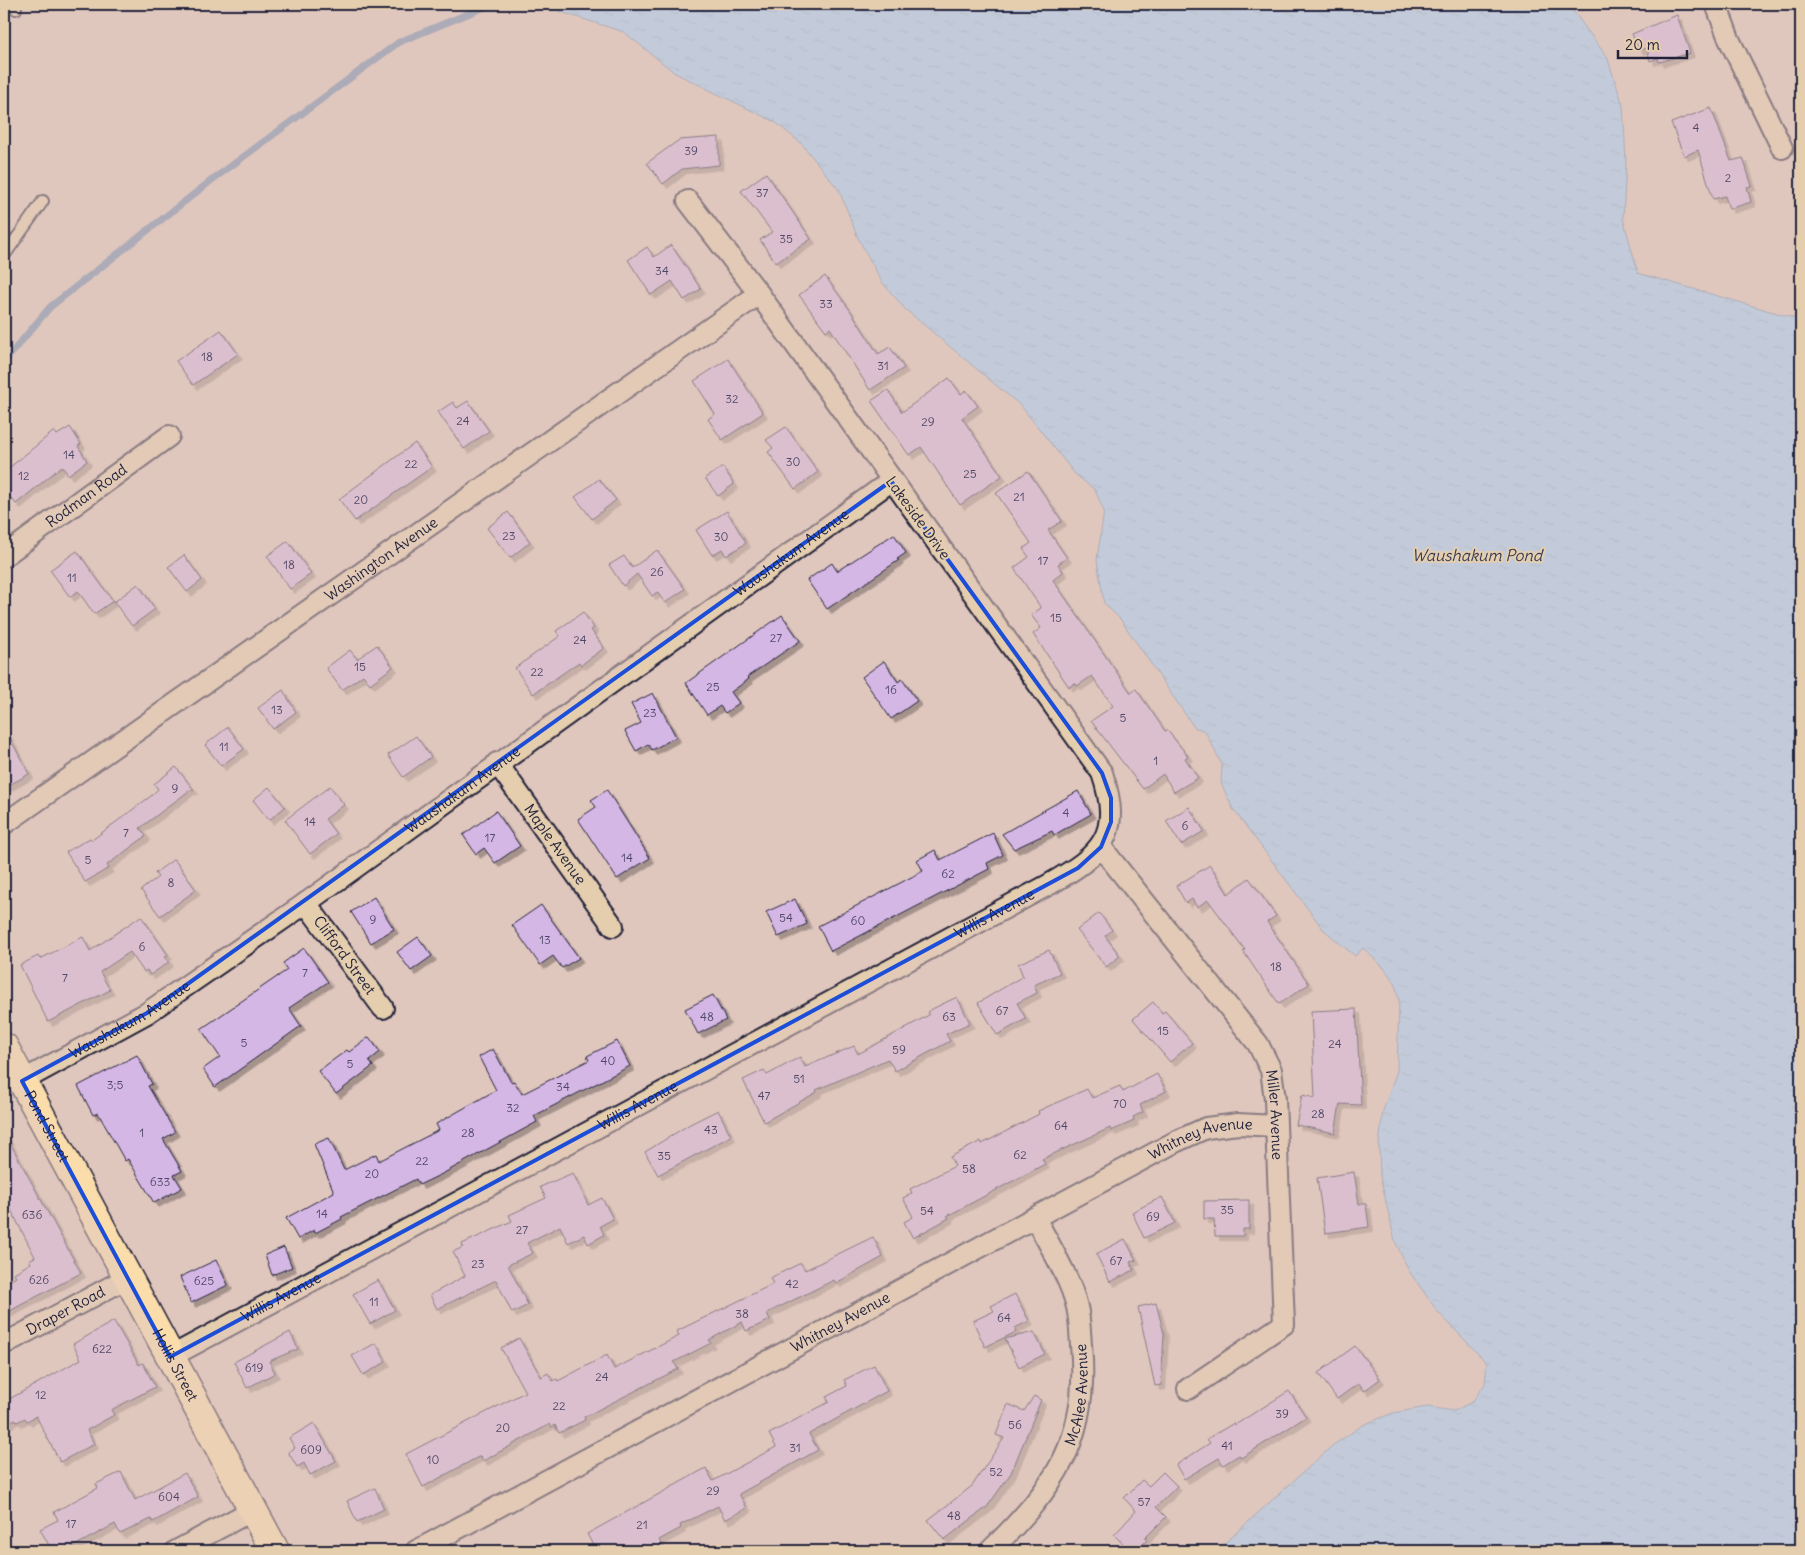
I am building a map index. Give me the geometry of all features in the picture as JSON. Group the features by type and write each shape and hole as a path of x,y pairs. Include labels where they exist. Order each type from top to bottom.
{"main road":[{"name":"Pond Street","path":"10,1062 75,1180"},
{"name":"Hollis Street","path":"75,1180 275,1551"}],"street":[{"path":"1716,4 1729,39 1782,148"},
{"name":"Lakeside Drive","path":"688,201 759,294 891,481 1102,773 1111,798 1111,822 1102,847"},
{"name":"Washington Avenue","path":"4,824 759,294"},
{"name":"Rodman Road","path":"4,556 169,436"},
{"name":"Waushakum Avenue","path":"10,1062 147,1013 306,903 497,763 891,481"},
{"name":"Maple Avenue","path":"497,763 613,926"},
{"name":"Miller Avenue","path":"1102,847 1258,1044 1271,1070 1275,1099 1274,1126 1284,1324 1188,1389"},
{"name":"Willis Avenue","path":"170,1357 1050,884 1078,868 1102,847"},
{"name":"Clifford Street","path":"306,903 383,1008"},
{"name":"Whitney Avenue","path":"416,1551 1175,1142 1206,1128 1238,1124 1274,1126"},
{"name":"McAlee Avenue","path":"990,1551 1023,1517 1064,1461 1077,1427 1080,1410 1084,1377 1077,1307 1058,1262 1035,1218"},
{"name":"Draper Road","path":"4,1344 127,1278"},
{"path":"176,1551 253,1510"}],"lane":[{"path":"4,256 43,201"}],"highlighted area":[{"path":"891,481 1102,773 1111,798 1111,822 1101,847 1078,868 170,1357 22,1081 147,1013"}],"water":[{"name":"Waushakum Pond","path":"560,4 1568,4 1607,57 1623,105 1626,162 1623,218 1638,273 1801,320 1801,1551 1216,1551 1332,1446 1363,1425 1393,1413 1427,1407 1454,1411 1472,1402 1485,1384 1487,1363 1438,1312 1409,1271 1395,1241 1380,1176 1379,1146 1383,1111 1397,1071 1399,1001 1395,983 1384,968 1363,948 1355,956 1323,929 1233,809 1221,783 1222,765 1205,731 1194,727 1121,620 1104,603 1097,560 1104,511 1095,490 1075,474 1021,406 905,309 882,282 858,238 839,190 801,143 775,122 675,73 624,32 558,11"}],"building":[{"path":"1677,15 1690,53 1659,62 1658,58 1650,61 1647,48 1639,50 1632,34"},
{"path":"1711,108 1731,161 1743,158 1752,186 1747,187 1751,202 1729,209 1725,196 1713,199 1698,150 1684,156 1671,123"},
{"path":"719,137 719,165 682,169 663,184 647,163 679,140"},
{"path":"766,173 811,239 776,263 760,240 772,232 741,191"},
{"path":"671,245 701,289 684,300 672,281 651,295 628,260 647,247 654,257"},
{"path":"825,276 850,310 878,354 890,347 904,368 870,390 830,328 826,331 799,295"},
{"path":"221,330 238,354 193,385 176,361"},
{"path":"728,359 763,413 722,440 708,419 715,414 694,381"},
{"path":"949,378 961,394 966,390 978,406 962,418 1002,476 960,505 921,447 909,455 871,401 888,390 902,412"},
{"path":"468,401 489,431 464,449 438,412 453,402 457,408"},
{"path":"70,427 81,444 78,446 87,461 68,475 62,466 16,504 4,489 4,472 54,431 57,435"},
{"path":"786,427 818,472 795,489 768,452 773,448 766,440"},
{"path":"415,443 432,467 355,521 339,499"},
{"path":"723,467 734,484 718,496 705,478"},
{"path":"1028,471 1062,521 1048,530 1067,558 1058,564 1063,572 1053,580 1131,693 1136,689 1165,731 1167,730 1188,756 1185,758 1198,778 1174,792 1163,774 1143,789 1091,721 1113,706 1092,676 1077,686 1075,683 1069,687 1033,634 1041,628 1031,615 1041,608 1014,568 1029,557 1023,549 1031,543 996,493"},
{"path":"599,479 616,500 592,519 575,497"},
{"path":"727,511 746,543 726,556 722,549 712,555 696,530"},
{"path":"508,512 530,542 510,558 487,528"},
{"path":"894,534 906,553 897,559 899,560 827,609 807,580 832,563 837,571"},
{"path":"288,541 311,574 290,589 267,556"},
{"path":"657,550 685,589 665,603 657,592 652,596 637,574 623,586 609,565 624,556 632,568"},
{"path":"77,551 113,601 94,614 78,591 70,597 50,570"},
{"path":"184,555 202,580 187,592 168,567"},
{"path":"138,584 155,609 132,626 114,602"},
{"path":"583,612 594,628 591,630 604,648 581,665 579,662 533,694 515,668 560,636 556,631"},
{"path":"782,615 800,641 747,677 749,679 731,692 739,703 725,713 720,706 707,715 686,683"},
{"path":"377,645 393,667 370,684 363,675 342,690 326,668 350,650 357,659"},
{"path":"884,661 898,682 902,679 917,701 891,719 862,677"},
{"path":"283,690 296,712 273,729 258,708"},
{"path":"653,693 676,737 652,750 648,744 636,751 625,731 641,723 631,704"},
{"path":"4,727 29,774 4,788"},
{"path":"228,727 244,749 221,766 205,745"},
{"path":"416,736 431,757 403,777 388,755"},
{"path":"176,767 194,790 190,790 140,828 146,836 107,865 109,868 85,882 66,852 90,838 92,840 151,796 158,789 154,784"},
{"path":"330,786 344,805 325,819 336,834 310,854 285,820"},
{"path":"269,787 285,807 269,820 253,800"},
{"path":"607,790 650,858 617,879 578,819 596,807 591,800"},
{"path":"1078,791 1091,814 1054,835 1052,831 1014,849 1002,834"},
{"path":"1189,807 1204,831 1181,845 1166,821"},
{"path":"496,811 520,846 495,863 484,848 476,854 463,835"},
{"path":"993,833 1003,855 987,863 989,869 831,951 818,926 923,871 917,860 935,850 940,860"},
{"path":"174,859 196,890 160,916 141,890 158,877 155,873"},
{"path":"1210,865 1228,894 1249,878 1276,916 1267,922 1309,984 1279,1004 1243,951 1245,950 1208,900 1197,907 1192,899 1186,903 1176,886"},
{"path":"374,897 394,929 371,943 351,912"},
{"path":"795,899 807,924 778,937 766,912"},
{"path":"541,905 579,958 562,968 553,956 540,965 512,925"},
{"path":"1099,913 1112,930 1105,936 1120,956 1106,967 1077,930"},
{"path":"141,916 168,955 165,957 169,962 150,975 147,970 144,972 130,952 100,972 110,990 48,1022 20,965 38,956 40,959 83,937 90,951"},
{"path":"418,937 432,956 411,971 397,952"},
{"path":"304,948 328,982 289,1008 301,1026 215,1087 203,1069 220,1057 201,1029 287,970 283,963"},
{"path":"1049,950 1060,973 1034,985 1037,993 1017,1003 1026,1019 997,1035 978,1003 1023,976 1018,964"},
{"path":"713,995 726,1020 698,1034 685,1009"},
{"path":"957,997 970,1023 946,1034 950,1041 895,1071 888,1059 816,1090 817,1092 764,1122 743,1080 764,1070 767,1075 800,1057 805,1067 854,1046 858,1054 929,1015 928,1011"},
{"path":"1153,1002 1162,1013 1165,1011 1192,1043 1170,1062 1133,1019"},
{"path":"1356,1009 1361,1105 1340,1104 1335,1133 1296,1125 1302,1095 1315,1098 1311,1011"},
{"path":"369,1037 380,1052 369,1061 373,1066 336,1094 318,1071"},
{"path":"617,1041 630,1066 534,1116 537,1122 444,1173 419,1185 416,1179 341,1217 342,1219 315,1233 314,1230 298,1239 286,1218 334,1192 314,1144 329,1138 344,1170 376,1154 379,1161 439,1130 436,1124 496,1090 479,1057 493,1049 511,1082 514,1081 522,1094 589,1060 587,1056"},
{"path":"137,1055 152,1084 148,1086 175,1132 163,1139 182,1171 174,1175 182,1188 154,1203 128,1159 125,1161 98,1113 93,1115 78,1086"},
{"path":"1157,1074 1166,1091 1140,1105 1143,1112 1133,1117 1134,1121 1111,1131 1110,1128 1042,1159 1045,1164 947,1216 949,1218 913,1238 904,1222 913,1217 903,1198 912,1193 910,1189 955,1166 950,1157 981,1141 982,1144 1039,1114 1038,1111 1087,1089 1092,1098 1120,1086 1123,1092"},
{"path":"718,1110 731,1136 658,1175 645,1152 690,1124"},
{"path":"4,1132 81,1273 4,1314 4,1284 16,1277 14,1273 31,1263 29,1260 35,1257 4,1196"},
{"path":"1354,1172 1359,1204 1366,1204 1369,1227 1325,1233 1317,1178"},
{"path":"573,1173 588,1205 602,1198 613,1219 600,1226 604,1235 588,1244 584,1235 568,1243 560,1226 527,1243 533,1253 508,1265 528,1305 512,1313 496,1280 437,1309 430,1295 465,1276 453,1252 463,1247 462,1244 512,1221 509,1215 546,1198 540,1187"},
{"path":"1162,1197 1175,1223 1144,1238 1132,1212"},
{"path":"1249,1200 1249,1229 1243,1229 1243,1236 1215,1236 1214,1219 1204,1219 1204,1201"},
{"path":"873,1237 883,1257 836,1283 834,1280 767,1313 770,1320 746,1331 742,1322 709,1340 711,1343 674,1362 678,1369 584,1417 585,1420 559,1433 555,1425 552,1427 550,1424 483,1461 480,1456 423,1487 406,1454 525,1392 501,1348 519,1338 541,1377 548,1373 553,1381 557,1379 558,1381 607,1355 614,1369 679,1336 677,1331 773,1284 770,1278 801,1263 805,1270"},
{"path":"1125,1239 1136,1260 1130,1262 1134,1270 1110,1282 1096,1254"},
{"path":"284,1247 292,1267 272,1275 265,1255"},
{"path":"216,1260 228,1285 191,1303 180,1277"},
{"path":"378,1280 395,1310 370,1324 353,1294"},
{"path":"1015,1294 1029,1321 1015,1328 1016,1332 985,1347 973,1321 994,1311 991,1306"},
{"path":"1156,1303 1164,1334 1161,1385 1155,1386 1138,1307"},
{"path":"114,1321 139,1365 143,1363 155,1387 111,1410 114,1415 87,1430 94,1444 60,1462 36,1416 27,1421 25,1418 17,1422 15,1419 4,1425 4,1402 81,1359 73,1344"},
{"path":"290,1332 298,1349 269,1361 275,1373 247,1388 234,1362"},
{"path":"1034,1332 1045,1354 1019,1367 1005,1339"},
{"path":"376,1343 386,1362 363,1375 352,1356"},
{"path":"1355,1346 1380,1379 1364,1391 1359,1383 1337,1399 1318,1373"},
{"path":"874,1365 887,1391 809,1434 818,1450 739,1494 747,1508 725,1520 718,1506 680,1525 681,1528 659,1540 665,1551 596,1551 587,1534 706,1468 713,1481 776,1447 769,1434 829,1402 826,1397 847,1386 844,1380"},
{"path":"1289,1391 1306,1417 1241,1458 1239,1455 1223,1465 1219,1458 1184,1479 1176,1465 1210,1443 1207,1439 1234,1423 1235,1425"},
{"path":"1034,1396 1041,1400 1011,1473 987,1507 944,1540 928,1520 972,1486 1004,1438 996,1435 1008,1404 1024,1411"},
{"path":"314,1423 336,1461 310,1475 304,1463 297,1467 288,1452 295,1448 289,1438"},
{"path":"121,1472 135,1500 185,1473 198,1497 153,1522 151,1519 120,1534 115,1524 65,1551 52,1551 40,1529 58,1520 54,1512 98,1488 96,1484"},
{"path":"1163,1472 1177,1486 1156,1507 1166,1517 1145,1538 1147,1540 1136,1551 1131,1551 1114,1535 1136,1511 1124,1498 1142,1480 1149,1486"},
{"path":"375,1488 384,1509 357,1522 347,1501"}],"waterway":[{"path":"4,362 50,307 212,180 399,42 492,4"}]}
